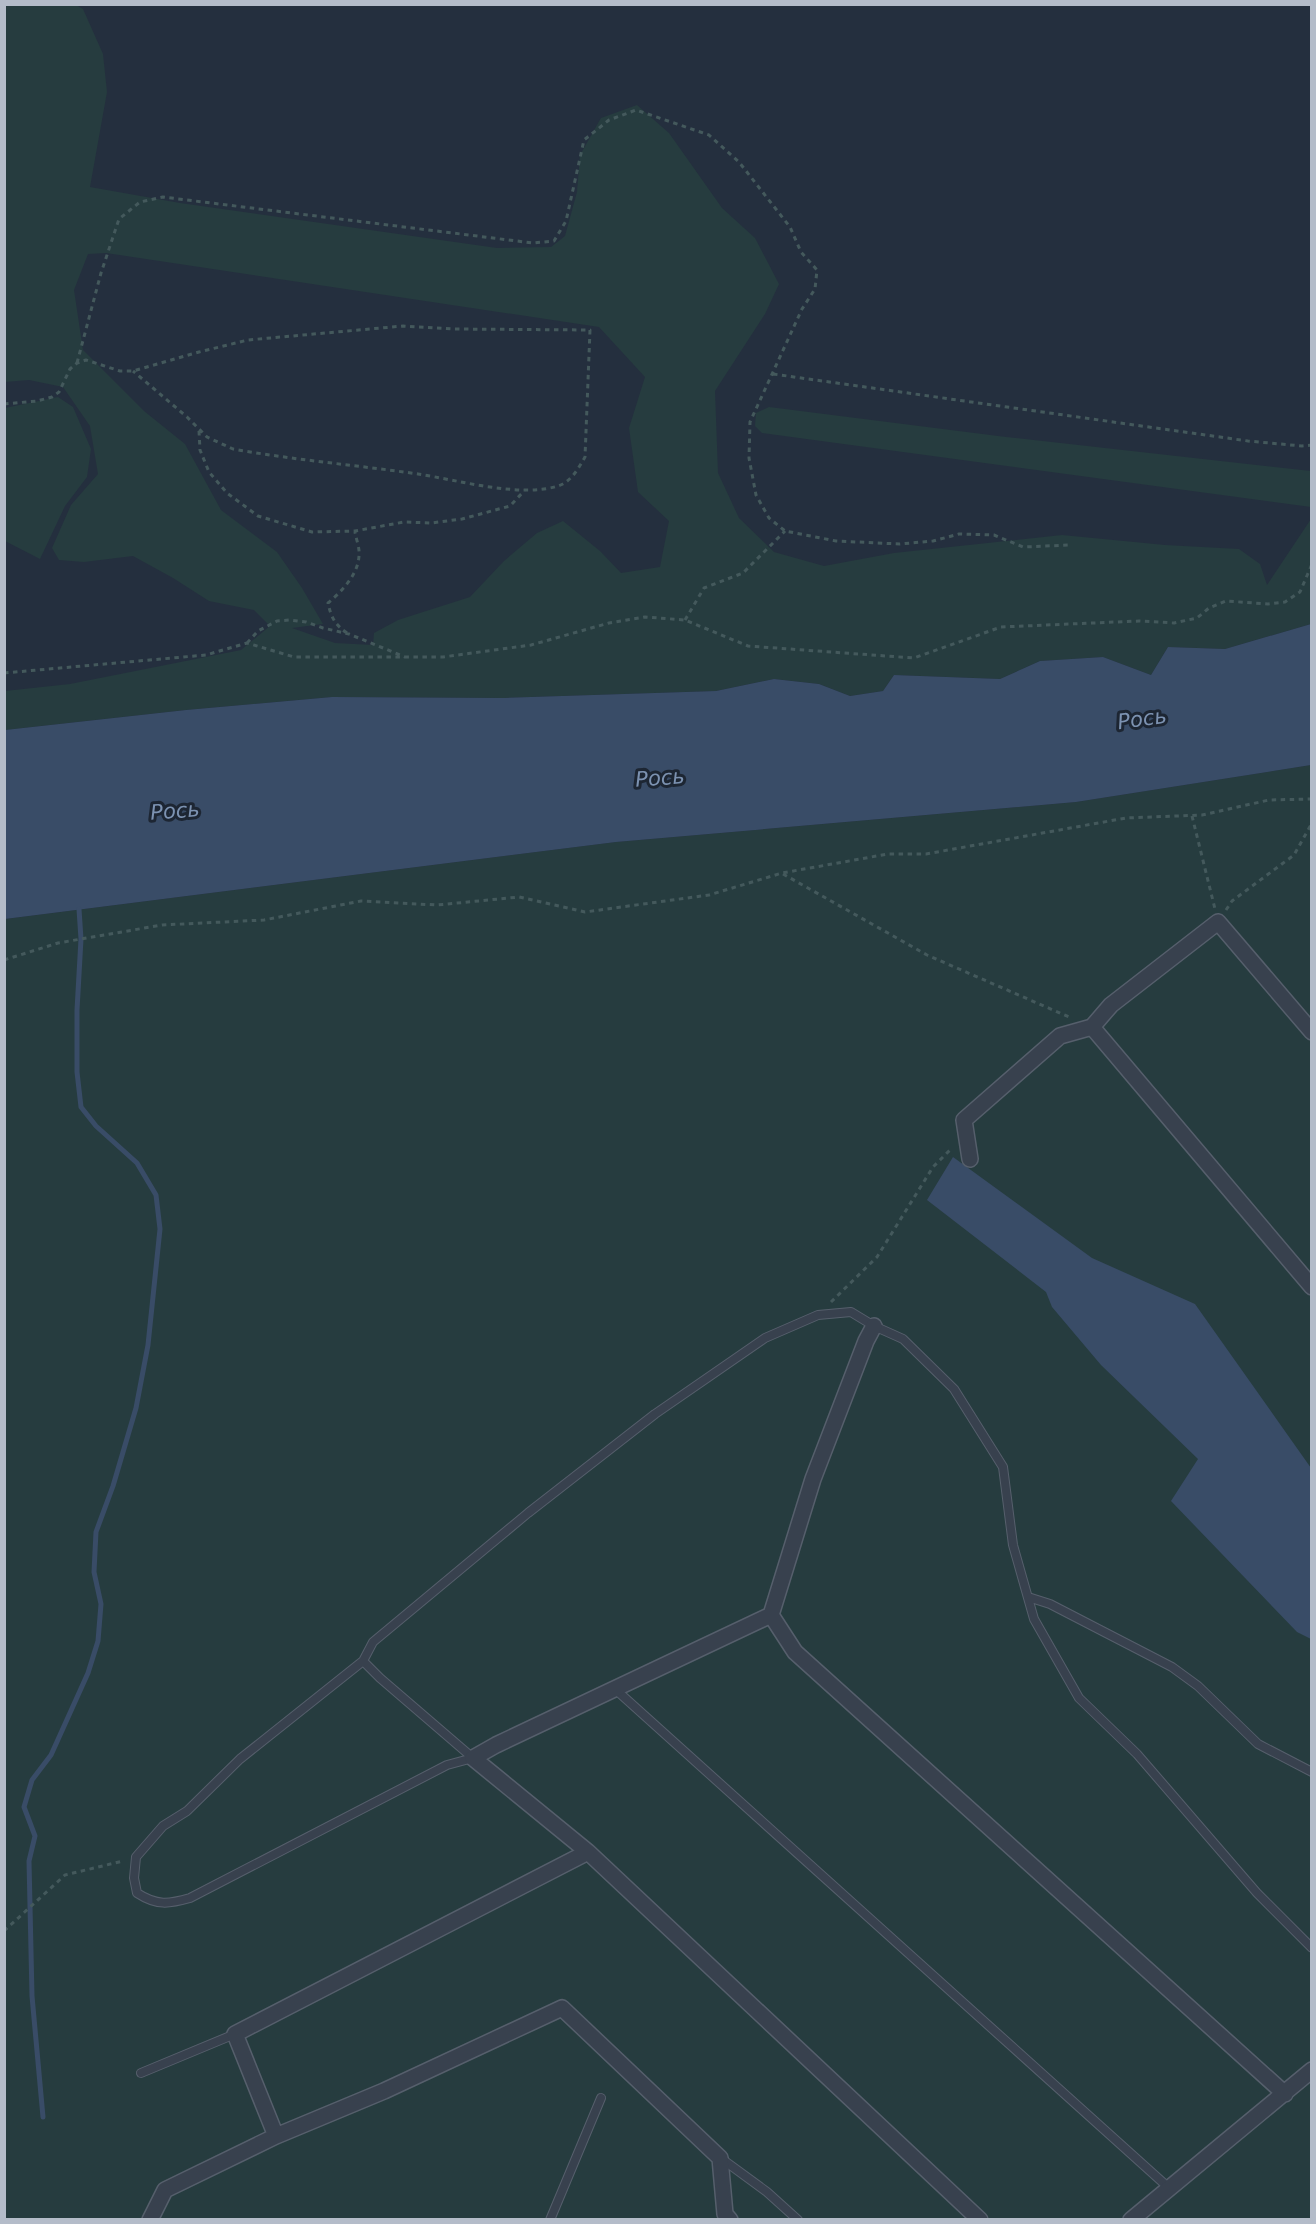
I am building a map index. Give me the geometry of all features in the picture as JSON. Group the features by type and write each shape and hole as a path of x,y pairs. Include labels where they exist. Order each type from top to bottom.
{"street":[{"path":"970,1159 964,1120 1060,1036 1092,1027 1111,1005 1218,922 1311,1032"},
{"path":"1092,1027 1311,1287"},
{"path":"874,1326 866,1341 813,1479 771,1616 473,1758 588,1852 980,2220"},
{"path":"771,1616 795,1652 1285,2094"},
{"path":"276,2136 235,2034 588,1852"},
{"path":"150,2220 165,2190 276,2136 384,2091 562,2008 720,2158 725,2214 730,2220"},
{"path":"1131,2220 1311,2070"}],"lane":[{"path":"473,1758 447,1765 200,1893 170,1903 149,1901 137,1893 134,1878 136,1857 163,1826 187,1811 240,1759 363,1661 373,1642 528,1513 655,1414 765,1338 818,1315 851,1312 874,1326 903,1339 954,1389 1003,1467 1013,1545 1034,1619 1079,1698 1137,1754 1257,1893 1311,1948"},
{"path":"1028,1597 1050,1604 1172,1667 1198,1686 1258,1744 1311,1772"},
{"path":"363,1661 473,1758"},
{"path":"615,1689 1169,2188"},
{"path":"141,2073 235,2034"},
{"path":"550,2220 601,2098"},
{"path":"720,2158 767,2192 798,2220"}],"path":[{"path":"78,363 101,273 119,219 140,202 163,196 533,243 554,241 566,221 584,140 609,120 636,110 709,135 739,162 790,227 801,252 816,270 815,289 802,309 750,422 749,458 756,495 769,518 785,531 836,541 900,544 933,541 959,534 994,535 1023,547 1070,545"},
{"path":"4,404 38,401 52,397 59,392 70,369 86,360 120,371 133,371 248,340 403,326 454,329 590,330 585,458 575,474 561,486 525,490 233,449 207,437 133,371"},
{"path":"773,374 1248,441 1311,445"},
{"path":"199,429 200,450 209,472 227,493 258,516 312,532 355,531 404,522 431,524 462,519 510,506 525,490"},
{"path":"349,634 337,626 331,616 328,603 339,594 354,574 359,556 355,531"},
{"path":"685,620 704,588 743,573 785,531"},
{"path":"247,643 294,657 443,657 531,645 609,623 645,617 685,620 748,646 914,658 1001,627 1139,621 1174,623 1197,618 1209,608 1226,601 1268,604 1285,602 1300,592 1311,564"},
{"path":"4,674 206,655 247,643 258,631 277,621 306,622 349,634 408,658"},
{"path":"4,960 58,943 162,925 264,920 362,901 437,905 519,897 585,912 709,895 782,873 888,854 926,854 1126,818 1202,815 1269,800 1311,799"},
{"path":"1192,816 1218,922"},
{"path":"1218,922 1232,901 1294,855 1311,822"},
{"path":"782,873 927,955 1092,1027"},
{"path":"818,1315 877,1257 933,1167 966,1134"},
{"path":"4,1931 65,1875 136,1857"}],"green space":[{"path":"5,5 76,5 83,9 103,54 107,92 90,187 180,203 497,248 551,247 565,236 577,192 580,155 601,118 637,105 669,133 722,208 755,238 779,284 765,314 715,391 718,473 739,518 774,552 824,566 894,553 1062,535 1165,545 1239,549 1260,564 1267,585 1311,519 1311,624 1225,649 1168,647 1151,675 1103,657 1040,661 1000,679 894,675 883,691 850,696 819,684 774,679 716,691 504,698 332,697 5,730 5,691 70,684 241,650 270,626 254,610 209,601 133,556 84,562 59,560 52,548 71,505 98,474 90,426 63,387 29,380 5,382","holes":["106,253 599,327 645,377 629,428 638,492 669,521 660,567 621,573 600,551 563,521 537,533 504,561 470,597 398,620 374,633 373,645 335,643 292,628 323,624 277,552 221,510 185,444 144,411 83,350 74,290 88,254"]},
{"path":"58,397 73,407 91,449 87,477 65,506 40,559 5,541 5,408"},
{"path":"769,407 1006,437 1311,471 1311,507 762,433 755,426 756,413"},
{"path":"1311,765 1311,2219 5,2219 5,919 616,842 1076,802"}],"water":[{"name":"Рось","path":"1311,624 1311,765 1076,802 616,842 5,919 5,730 332,697 504,698 716,691 774,679 819,684 850,696 883,691 894,675 1000,679 1040,661 1103,657 1151,675 1168,647 1225,649"},
{"path":"953,1157 1092,1258 1195,1304 1311,1468 1311,1639 1297,1632 1171,1501 1198,1459 1101,1365 1052,1307 1046,1292 927,1200"}],"waterway":[{"path":"43,2117 32,1996 29,1861 35,1836 24,1807 32,1780 51,1755 88,1673 98,1641 101,1604 94,1572 96,1532 113,1486 136,1408 148,1345 160,1229 156,1195 137,1163 96,1126 81,1107 77,1072 77,1010 81,939 79,909"}]}
